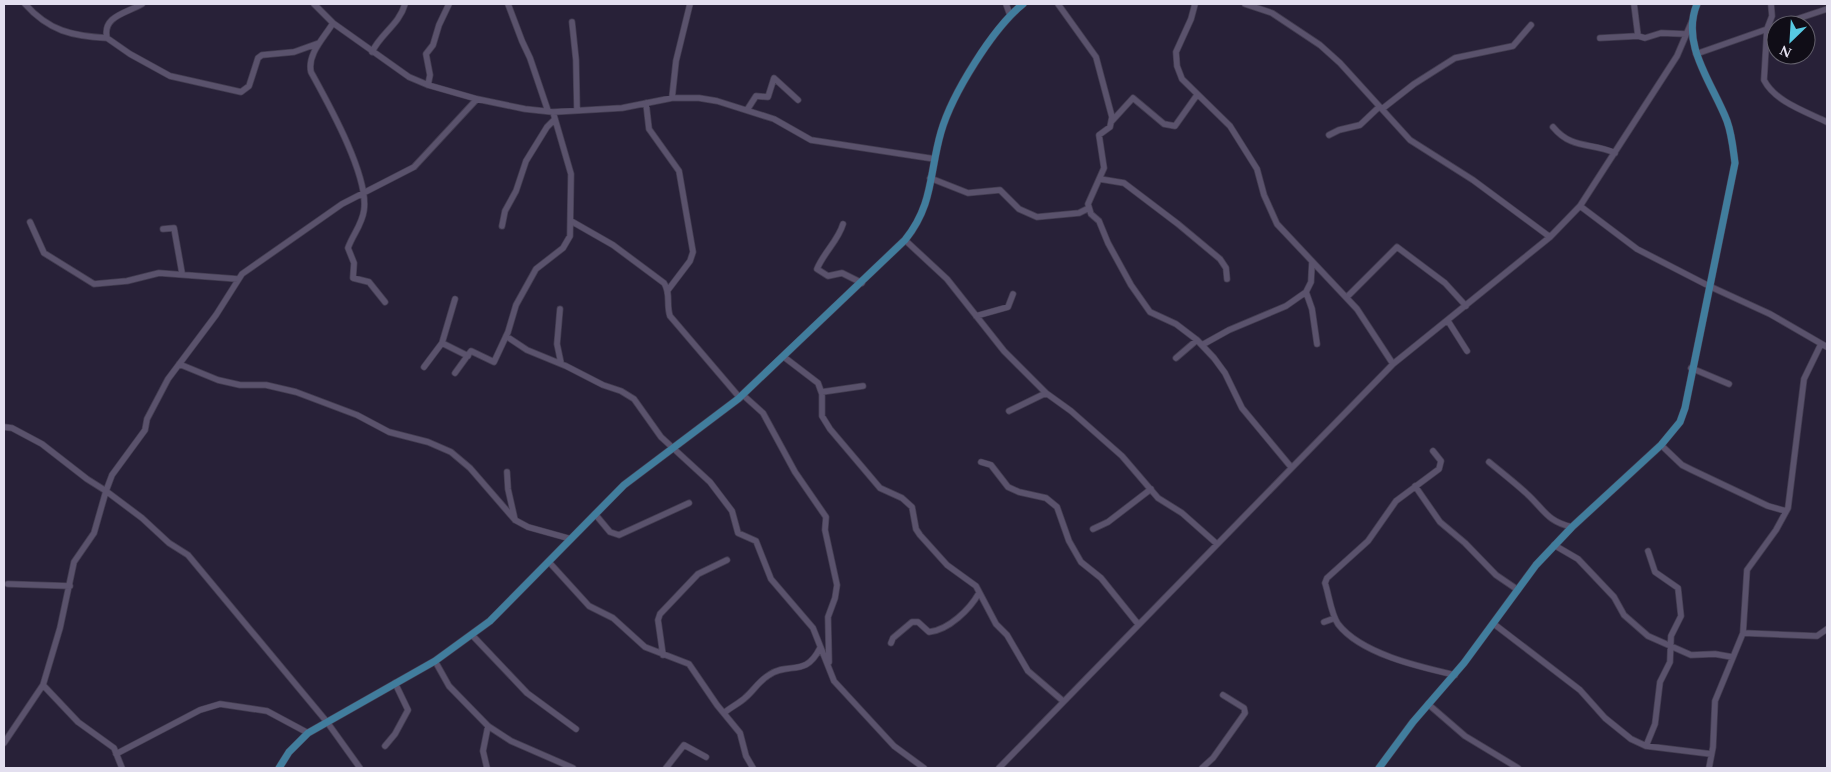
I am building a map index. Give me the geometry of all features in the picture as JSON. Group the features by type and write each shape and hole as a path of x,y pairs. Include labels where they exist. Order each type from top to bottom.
{"main road":[{"path":"279,768 289,752 308,733 434,661 473,636 490,622 624,485 741,397 905,240 916,226 925,209 940,134 954,100 999,28 1023,4"},
{"path":"1379,768 1428,704 1455,675 1554,545 1661,446 1680,422 1685,408 1691,368 1735,163 1733,142 1726,121 1696,54 1692,35 1692,19 1697,4"}],"street":[{"path":"24,4 45,24 66,32 107,38 130,54 170,76 241,92 250,86 258,58 262,55 294,52 321,42"},
{"path":"107,38 105,31 111,20 142,4"},
{"path":"314,4 334,23 372,52 409,76 428,85 477,99 550,112 622,108 672,98 717,101 785,124 802,135 819,142 935,159"},
{"path":"372,52 380,37 395,25 405,4"},
{"path":"428,85 430,75 426,54 433,45 439,25 449,4"},
{"path":"455,373 471,352 494,362 522,293 536,270 567,242 571,220 571,174 554,119 508,4"},
{"path":"672,98 676,61 690,4"},
{"path":"1006,4 1010,15"},
{"path":"1058,4 1096,58 1105,85 1112,121"},
{"path":"1195,4 1176,57 1182,79 1230,126 1256,169 1264,195 1277,224 1357,309 1393,364"},
{"path":"1246,4 1272,13 1320,45 1340,63 1410,140 1473,180 1550,237"},
{"path":"1634,4 1638,36"},
{"path":"1808,15 1827,9"},
{"path":"999,768 1393,364 1426,335 1448,321 1550,237 1580,206 1677,56 1692,19"},
{"path":"572,22 576,60 577,110"},
{"path":"334,23 309,63 311,72 339,124 364,192 362,221 348,248 354,263 353,278 369,282 386,302"},
{"path":"1329,135 1339,130 1360,125 1414,84 1455,58 1513,46 1531,25"},
{"path":"1696,54 1766,29"},
{"path":"1600,38 1638,36 1645,38 1661,33 1686,34"},
{"path":"1766,46 1764,80 1766,84 1793,105 1827,122"},
{"path":"747,110 756,96 768,97 774,78 798,100"},
{"path":"1197,95 1175,126 1164,124 1133,98 1112,121 1110,127 1099,136 1104,168 1089,200 1089,208 1099,221 1116,258 1148,309 1176,324 1200,342 1225,373 1242,408 1291,467"},
{"path":"4,743 43,684 60,628 74,562 94,533 106,492 117,467 145,430 150,412 168,379 216,316 238,279 258,261 340,205 404,173 422,160 477,99"},
{"path":"646,103 649,129 679,171 693,252 690,261 668,290"},
{"path":"502,226 505,211 516,191 526,161 554,119"},
{"path":"1553,127 1567,140 1574,143 1615,153"},
{"path":"930,178 968,194 1000,190 1019,209 1037,217 1079,213 1089,208"},
{"path":"1100,179 1124,183 1178,224 1220,259 1226,268 1227,279"},
{"path":"1580,206 1637,249 1770,314 1827,347"},
{"path":"571,220 613,245 664,283 668,290 668,310 675,323 741,397 764,413 795,472 826,517 825,530 837,585 828,617 828,664"},
{"path":"30,222 44,253 94,284 127,281 159,273 238,279"},
{"path":"844,224 838,238 817,269 828,276 842,273 862,283"},
{"path":"163,229 174,228 182,274"},
{"path":"905,240 948,279 1004,350 1046,393 1071,411 1122,456 1158,498 1182,513 1217,544"},
{"path":"1347,297 1397,247 1445,283 1466,306"},
{"path":"1176,358 1200,342 1286,306 1306,292 1310,288 1312,262"},
{"path":"1306,292 1312,309 1317,344"},
{"path":"976,316 1008,307 1014,294"},
{"path":"424,367 442,343 455,299"},
{"path":"560,309 557,344 561,364"},
{"path":"1448,321 1467,350"},
{"path":"506,336 527,350 629,396 673,448 710,482 732,511 738,533 756,541 771,579 804,614 813,628 834,680 894,746 924,768"},
{"path":"442,343 468,356"},
{"path":"1709,768 1714,701 1743,633 1747,570 1776,530 1788,508 1804,379 1821,344"},
{"path":"784,357 818,383 822,392 821,408 830,430 880,488 908,503 914,512 914,522 920,534 947,565 970,580 996,624 1007,635 1028,671 1063,701"},
{"path":"179,364 218,380 240,385 266,385 296,392 356,415 389,432 428,442 451,452 470,468 515,520 528,527 571,539"},
{"path":"1691,368 1729,384"},
{"path":"822,392 864,386"},
{"path":"1009,411 1046,393"},
{"path":"4,427 12,428 42,444 142,518 169,543 188,555 327,722 360,768"},
{"path":"1661,446 1682,465 1768,506 1786,511"},
{"path":"1433,451 1441,461 1440,466 1428,479 1415,486 1396,501 1368,541 1326,580 1335,618 1347,632 1370,647 1415,667 1455,675"},
{"path":"980,462 991,465 1008,487 1019,492 1046,498 1057,507 1069,540 1081,562 1101,578 1138,624"},
{"path":"1490,462 1528,494 1547,516 1554,521 1572,527"},
{"path":"507,472 508,489 515,520"},
{"path":"1415,486 1440,522 1465,543 1496,576 1518,590"},
{"path":"1093,529 1108,522 1151,489"},
{"path":"595,514 606,528 619,535 689,503"},
{"path":"1554,545 1571,553 1585,566 1614,597 1624,615 1639,630 1669,647 1691,655 1715,654 1732,657"},
{"path":"1646,746 1651,738 1655,724 1660,682 1670,662 1669,647 1671,636 1681,616 1680,595 1676,584 1655,572 1648,550"},
{"path":"663,655 658,620 660,614 698,574 726,560"},
{"path":"549,562 589,606 612,618 645,647 689,664 740,733 746,756 753,768"},
{"path":"8,584 70,586"},
{"path":"891,643 893,638 912,622 918,622 929,632 936,631 963,614 972,605 979,593"},
{"path":"1324,622 1335,618"},
{"path":"1494,624 1580,690 1612,726 1646,746 1711,754"},
{"path":"1743,633 1817,636 1827,629"},
{"path":"473,636 527,693 576,729"},
{"path":"724,713 744,699 768,675 778,670 796,670 810,663 820,648"},
{"path":"434,661 448,686 488,726 511,741 573,768"},
{"path":"385,746 395,734 408,710 395,683"},
{"path":"43,684 78,722 114,748 122,768"},
{"path":"1202,768 1214,758 1246,713 1244,708 1224,695"},
{"path":"116,754 190,717 200,710 220,704 266,711 308,733"},
{"path":"1428,704 1465,736 1518,768"},
{"path":"487,768 484,751 488,726"},
{"path":"666,768 684,744 706,757"}]}
